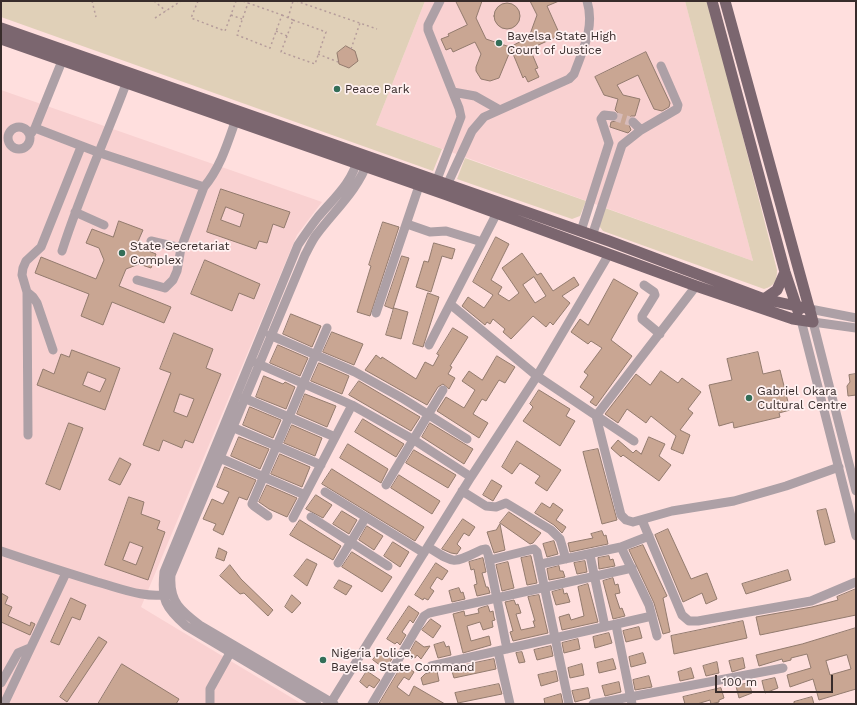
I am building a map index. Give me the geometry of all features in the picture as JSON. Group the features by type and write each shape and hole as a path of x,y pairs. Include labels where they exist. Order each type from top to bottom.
{"main road":[{"path":"712,1 785,272 801,320"},
{"path":"1,39 235,122 447,185 499,209 609,254 764,310 813,322 725,1"},
{"path":"1,28 363,161 419,186 581,232 764,299 810,309"},
{"path":"764,299 777,290 785,272"}],"street":[{"path":"436,182 461,117 460,108 428,30 428,25 440,1"},
{"path":"447,185 472,131 484,117 498,109 569,79 574,74 590,26 591,13 587,1"},
{"path":"62,61 32,132 80,146 204,187"},
{"path":"592,236 622,145 641,130 677,109 678,105 661,66"},
{"path":"62,251 75,212 100,153 126,84"},
{"path":"453,92 476,96 498,109"},
{"path":"581,232 609,143 601,119 604,115 613,116"},
{"path":"137,280 165,288 173,280 177,271 181,248 204,187 213,176 221,162 235,122"},
{"path":"633,122 641,130"},
{"path":"28,435 27,292 22,275 23,268 26,261 41,247 80,146"},
{"path":"317,704 186,626 169,608 164,572 255,362 270,335 312,242 349,197 363,161"},
{"path":"167,594 171,575 244,398 255,362 298,245 319,216 343,190 363,161"},
{"path":"376,313 419,186"},
{"path":"429,345 499,209"},
{"path":"75,212 104,226"},
{"path":"407,224 430,232 446,231 482,242"},
{"path":"151,241 181,248"},
{"path":"1,551 66,573 137,593 153,596 167,594 173,599 183,613 201,626 332,703 462,491 537,376 609,254"},
{"path":"644,285 654,292 655,295 642,316 642,319 660,334"},
{"path":"596,416 696,286"},
{"path":"27,292 37,303 53,350"},
{"path":"450,304 537,376 634,441"},
{"path":"810,309 856,318"},
{"path":"801,320 856,533"},
{"path":"856,328 813,322 856,491"},
{"path":"268,516 252,504 327,328"},
{"path":"270,335 355,372 467,439"},
{"path":"255,362 352,406 414,440 471,477"},
{"path":"386,485 443,390"},
{"path":"244,398 335,437"},
{"path":"293,518 352,406"},
{"path":"596,416 621,515 626,520 633,522 672,512 734,501 786,486 839,467"},
{"path":"232,427 321,465"},
{"path":"220,458 305,495"},
{"path":"462,491 486,506 496,507 506,503 551,530 560,539 566,559"},
{"path":"325,492 366,517 426,550 449,560 455,561 481,550 486,550 490,560 507,649"},
{"path":"311,517 388,566"},
{"path":"338,563 366,517"},
{"path":"642,520 682,616 689,621 698,621 811,601 856,582"},
{"path":"541,564 590,555 621,547 649,536"},
{"path":"621,547 649,605 656,636"},
{"path":"490,560 534,550 537,552 541,564 569,704"},
{"path":"590,555 596,577 605,627"},
{"path":"372,704 424,616 433,611 632,568"},
{"path":"4,704 66,573"},
{"path":"431,666 652,616"},
{"path":"616,625 631,700"},
{"path":"1,683 18,653 30,648"},
{"path":"498,651 510,704"},
{"path":"210,704 210,689 230,652"},
{"path":"592,704 631,700 783,668"}],"path":[{"path":"92,1 96,17"},
{"path":"154,1 166,11"},
{"path":"155,18 181,1"},
{"path":"198,1 191,18 225,31 236,1"},
{"path":"244,1 326,32 315,64 281,52 293,20"},
{"path":"288,18 296,1 377,29"},
{"path":"248,3 237,35 270,48 282,16"},
{"path":"231,15 242,19"},
{"path":"351,49 360,23"},
{"path":"276,31 287,36"},
{"path":"318,54 338,62"}],"shaded area":[{"name":"Peace Park","path":"1,1 425,1 376,125 442,149 433,171 1,17"},
{"path":"425,1 685,1 753,261 376,125"},
{"path":"685,1 708,1 777,270 775,282 771,286 764,289 603,231 600,227 600,222 605,208 753,261"},
{"path":"1,90 322,202 297,235 141,607 302,704 1,704"},
{"path":"465,158 586,201 580,216 572,219 457,179"}],"building":[{"path":"456,1 482,1 476,18 486,39 510,47 529,37 537,15 530,1 559,1 547,6 560,35 530,49 538,68 535,69 539,77 528,82 525,76 523,78 511,49 499,78 490,81 481,79 476,71 481,54 475,42 453,52 451,48 446,50 441,39 467,25"},
{"path":"507,3 516,7 520,16 516,25 507,29 498,25 494,16 498,7"},
{"path":"346,46 355,51 358,61 349,68 339,64 337,53"},
{"path":"646,52 670,103 669,107 662,111 654,109 638,75 617,85 623,95 640,99 635,116 631,116 627,120 631,130 628,133 610,127 611,122 616,121 619,117 615,110 618,99 604,95 595,77"},
{"path":"221,189 290,212 284,228 273,224 267,243 259,241 256,249 207,232","holes":["226,207 244,214 240,227 221,220"]},
{"path":"119,221 143,230 136,246 156,254 151,268 139,264 126,269 119,286 171,307 164,323 112,302 103,325 81,316 89,294 35,273 41,257 96,279 104,260 99,248 86,243 92,229 113,237"},
{"path":"383,222 399,227 370,316 357,312 371,266 369,265"},
{"path":"496,237 509,244 491,280 502,287 498,294 509,301 519,293 502,268 522,253 537,275 541,273 553,291 574,277 579,285 562,296 570,303 553,325 550,322 546,327 533,316 511,339 503,332 505,329 493,319 490,324 487,322 485,325 462,306 468,297 484,308 493,295 473,282","holes":["534,277 546,296 535,303 523,285"]},
{"path":"434,243 455,249 452,259 442,256 431,292 416,287 424,261 428,262"},
{"path":"402,256 409,258 393,309 385,306"},
{"path":"205,260 260,284 254,299 239,293 232,311 191,294"},
{"path":"614,279 638,293 611,340 632,356 596,406 590,402 594,397 580,387 588,375 584,372 602,348 591,341 588,344 571,332 580,319 588,325"},
{"path":"428,293 439,297 423,347 413,344"},
{"path":"394,308 408,312 401,339 386,335"},
{"path":"291,314 321,326 312,347 283,334"},
{"path":"453,328 468,337 450,366 452,367 448,374 455,378 449,389 443,384 438,387 427,405 365,370 376,355 381,359 382,357 416,379 425,362 433,366 439,355 437,354"},
{"path":"332,332 363,344 354,365 323,352"},
{"path":"174,333 213,349 206,368 221,374 193,443 185,440 182,448 163,440 159,451 143,445 171,373 160,369","holes":["180,394 194,399 187,417 174,412"]},
{"path":"278,345 308,358 300,376 270,363"},
{"path":"72,350 120,368 105,410 37,385 43,369 54,374 61,354 69,357","holes":["88,372 106,379 100,392 83,385"]},
{"name":"Gabriel Okara Cultural Centre","path":"758,352 763,374 780,370 790,410 779,413 780,417 734,428 733,422 719,426 709,385 732,380 727,359"},
{"path":"497,356 515,367 505,383 499,380 486,401 482,399 473,414 488,423 479,438 437,411 446,397 464,408 475,390 462,381 469,371 482,380"},
{"path":"319,363 349,376 342,394 311,381"},
{"path":"661,371 678,383 682,378 701,392 688,409 693,413 680,430 690,435 683,454 671,449 676,436 651,416 646,423 627,409 618,423 605,414 636,374 650,385"},
{"path":"856,374 856,395 848,396 847,386 850,382 849,375"},
{"path":"264,376 283,384 285,382 295,387 286,409 256,397"},
{"path":"359,381 420,417 411,431 349,395"},
{"path":"539,390 570,409 566,416 575,421 560,446 523,421 533,407 530,404"},
{"path":"305,394 336,406 327,427 297,414"},
{"path":"250,407 281,420 273,438 243,425"},
{"path":"363,419 404,444 396,457 355,432"},
{"path":"69,423 83,428 60,490 46,484"},
{"path":"430,423 473,449 464,464 422,437"},
{"path":"292,425 322,438 315,456 284,443"},
{"path":"239,437 269,449 260,469 231,456"},
{"path":"649,437 665,444 659,456 671,465 659,481 623,455 621,457 611,448 618,440 633,453 636,450 641,454"},
{"path":"517,441 561,470 547,491 535,483 540,476 520,463 512,474 502,467"},
{"path":"348,444 388,469 381,483 340,458"},
{"path":"598,449 617,520 602,524 583,452"},
{"path":"414,450 456,475 448,488 406,463"},
{"path":"280,454 310,467 302,487 271,474"},
{"path":"120,458 131,464 120,485 109,480"},
{"path":"225,467 256,480 247,500 239,497 223,535 213,530 216,524 203,519 212,499 223,504 229,492 217,487"},
{"path":"332,469 424,527 415,541 322,484"},
{"path":"399,475 440,501 432,514 391,488"},
{"path":"492,480 502,486 493,501 483,495"},
{"path":"267,485 297,498 287,517 269,509 259,502"},
{"path":"316,495 332,505 323,518 306,509"},
{"path":"129,497 144,502 141,514 160,521 157,529 165,532 148,580 105,565","holes":["130,542 143,547 136,565 123,560"]},
{"path":"542,503 550,508 553,503 563,510 556,520 566,527 562,533 554,525 535,513"},
{"path":"826,509 835,542 825,545 817,511"},
{"path":"342,511 357,520 349,534 333,524"},
{"path":"509,512 541,533 533,543 530,544 500,523"},
{"path":"463,519 475,527 469,536 464,533 457,544 461,548 457,554 442,549"},
{"path":"300,520 341,546 333,560 290,535"},
{"path":"500,524 505,550 494,553 487,532 496,530"},
{"path":"367,526 383,536 374,550 359,540"},
{"path":"668,529 691,579 707,573 717,599 706,604 702,593 683,602 655,535"},
{"path":"602,531 604,536 606,535 608,544 570,552 568,543 593,538 591,534"},
{"path":"554,541 558,554 547,557 543,544"},
{"path":"393,542 409,552 400,567 384,556"},
{"path":"643,545 667,596 663,598 670,632 663,634 654,603 629,550"},
{"path":"219,548 227,552 224,561 216,558"},
{"path":"352,552 392,577 382,592 342,567"},
{"path":"531,556 537,583 527,585 521,558"},
{"path":"609,556 610,560 613,559 615,566 599,569 598,558"},
{"path":"483,558 486,572 482,573 486,587 488,587 490,593 477,596 474,585 477,584 474,569 471,570 469,562"},
{"path":"307,559 317,564 307,586 294,576"},
{"path":"585,561 587,572 577,574 574,563"},
{"path":"508,562 514,588 502,591 496,565"},
{"path":"436,563 448,571 442,580 437,577 430,588 434,591 428,600 424,598 423,600 415,595"},
{"path":"230,565 241,579 273,610 268,616 244,593 240,594 220,576"},
{"path":"559,566 560,571 563,571 565,577 549,580 547,569"},
{"path":"788,570 791,580 746,594 742,584"},
{"path":"613,578 615,585 618,584 620,593 615,594 620,609 622,608 625,616 613,619 603,581"},
{"path":"339,580 352,586 346,595 334,588"},
{"path":"588,584 598,622 562,630 559,617 569,614 571,620 584,616 578,587"},
{"path":"459,588 461,593 463,592 465,599 452,602 449,591"},
{"path":"563,589 564,594 567,593 570,602 556,605 552,592"},
{"path":"856,589 856,615 760,635 756,617 812,607 838,600 837,597"},
{"path":"1,593 8,597 5,604 12,607 8,616 30,626 31,622 35,624 30,635 1,622"},
{"path":"292,595 301,603 292,613 285,607"},
{"path":"539,595 548,633 513,641 510,632 513,631 505,602 514,600 516,605 518,604 521,613 516,614 521,630 535,627 533,621 535,621 528,597"},
{"path":"71,598 86,605 80,620 72,617 59,645 51,642"},
{"path":"409,606 419,613 413,623 410,620 402,632 406,635 400,645 397,642 395,644 387,639"},
{"path":"488,606 490,612 493,611 495,620 492,621 493,627 483,630 480,622 467,626 471,641 489,636 491,645 463,653 453,614 464,611 465,616 479,613 478,609"},
{"path":"431,619 441,626 433,638 422,630"},
{"path":"743,621 747,638 674,654 671,636"},
{"path":"639,627 642,638 626,642 623,631"},
{"path":"856,628 856,689 819,700 813,679 790,687 787,675 811,668 807,654 791,658 791,660 783,662 782,659 759,666 756,655 802,644","holes":["847,655 851,669 830,675 826,661"]},
{"path":"609,633 612,643 595,648 593,637"},
{"path":"99,637 107,642 67,702 60,697"},
{"path":"578,639 580,649 564,653 562,643"},
{"path":"416,641 424,647 430,646 421,659 417,655 415,658 409,654"},
{"path":"444,642 446,647 449,646 451,655 438,658 434,645"},
{"path":"551,646 553,656 537,660 534,650"},
{"path":"381,649 393,657 387,667 382,663 381,666 373,660"},
{"path":"522,652 525,662 519,663 516,653"},
{"path":"643,653 646,663 631,667 629,657"},
{"path":"743,658 745,668 732,672 729,661"},
{"path":"494,659 496,669 454,678 451,668"},
{"path":"613,659 616,669 599,673 597,663"},
{"path":"717,662 719,673 706,676 703,666"},
{"path":"122,664 179,699 176,704 98,704"},
{"path":"403,664 414,672 409,680 404,677 397,687 409,696 414,686 445,704 379,704"},
{"path":"582,664 584,675 570,678 568,668"},
{"path":"691,668 694,678 680,681 678,672"},
{"path":"367,671 380,680 374,688 369,685 367,688 360,682"},
{"path":"437,671 439,681 423,685 421,678 425,674"},
{"path":"556,671 558,681 541,686 538,675"},
{"path":"649,676 652,687 635,690 633,680"},
{"path":"775,678 778,688 765,693 762,681"},
{"path":"619,682 621,692 605,696 602,686"},
{"path":"749,683 752,693 739,698 736,686"},
{"path":"499,684 502,694 458,703 455,693"},
{"path":"588,688 590,698 575,702 572,691"},
{"path":"721,688 724,698 719,700 719,702 711,704 710,700 697,704 685,704 683,697"},
{"path":"561,694 563,704 545,704 544,699"},
{"path":"812,697 814,704 794,704 794,702"}],"tunnel":[{"path":"613,116 633,122"}],"place":[{"name":"Bayelsa State High Court of Justice","path":"499,43"},
{"name":"Peace Park","path":"337,89"},
{"name":"State Secretariat Complex","path":"122,253"},
{"name":"Gabriel Okara Cultural Centre","path":"749,398"},
{"name":"Nigeria Police, Bayelsa State Command","path":"323,660"}]}
